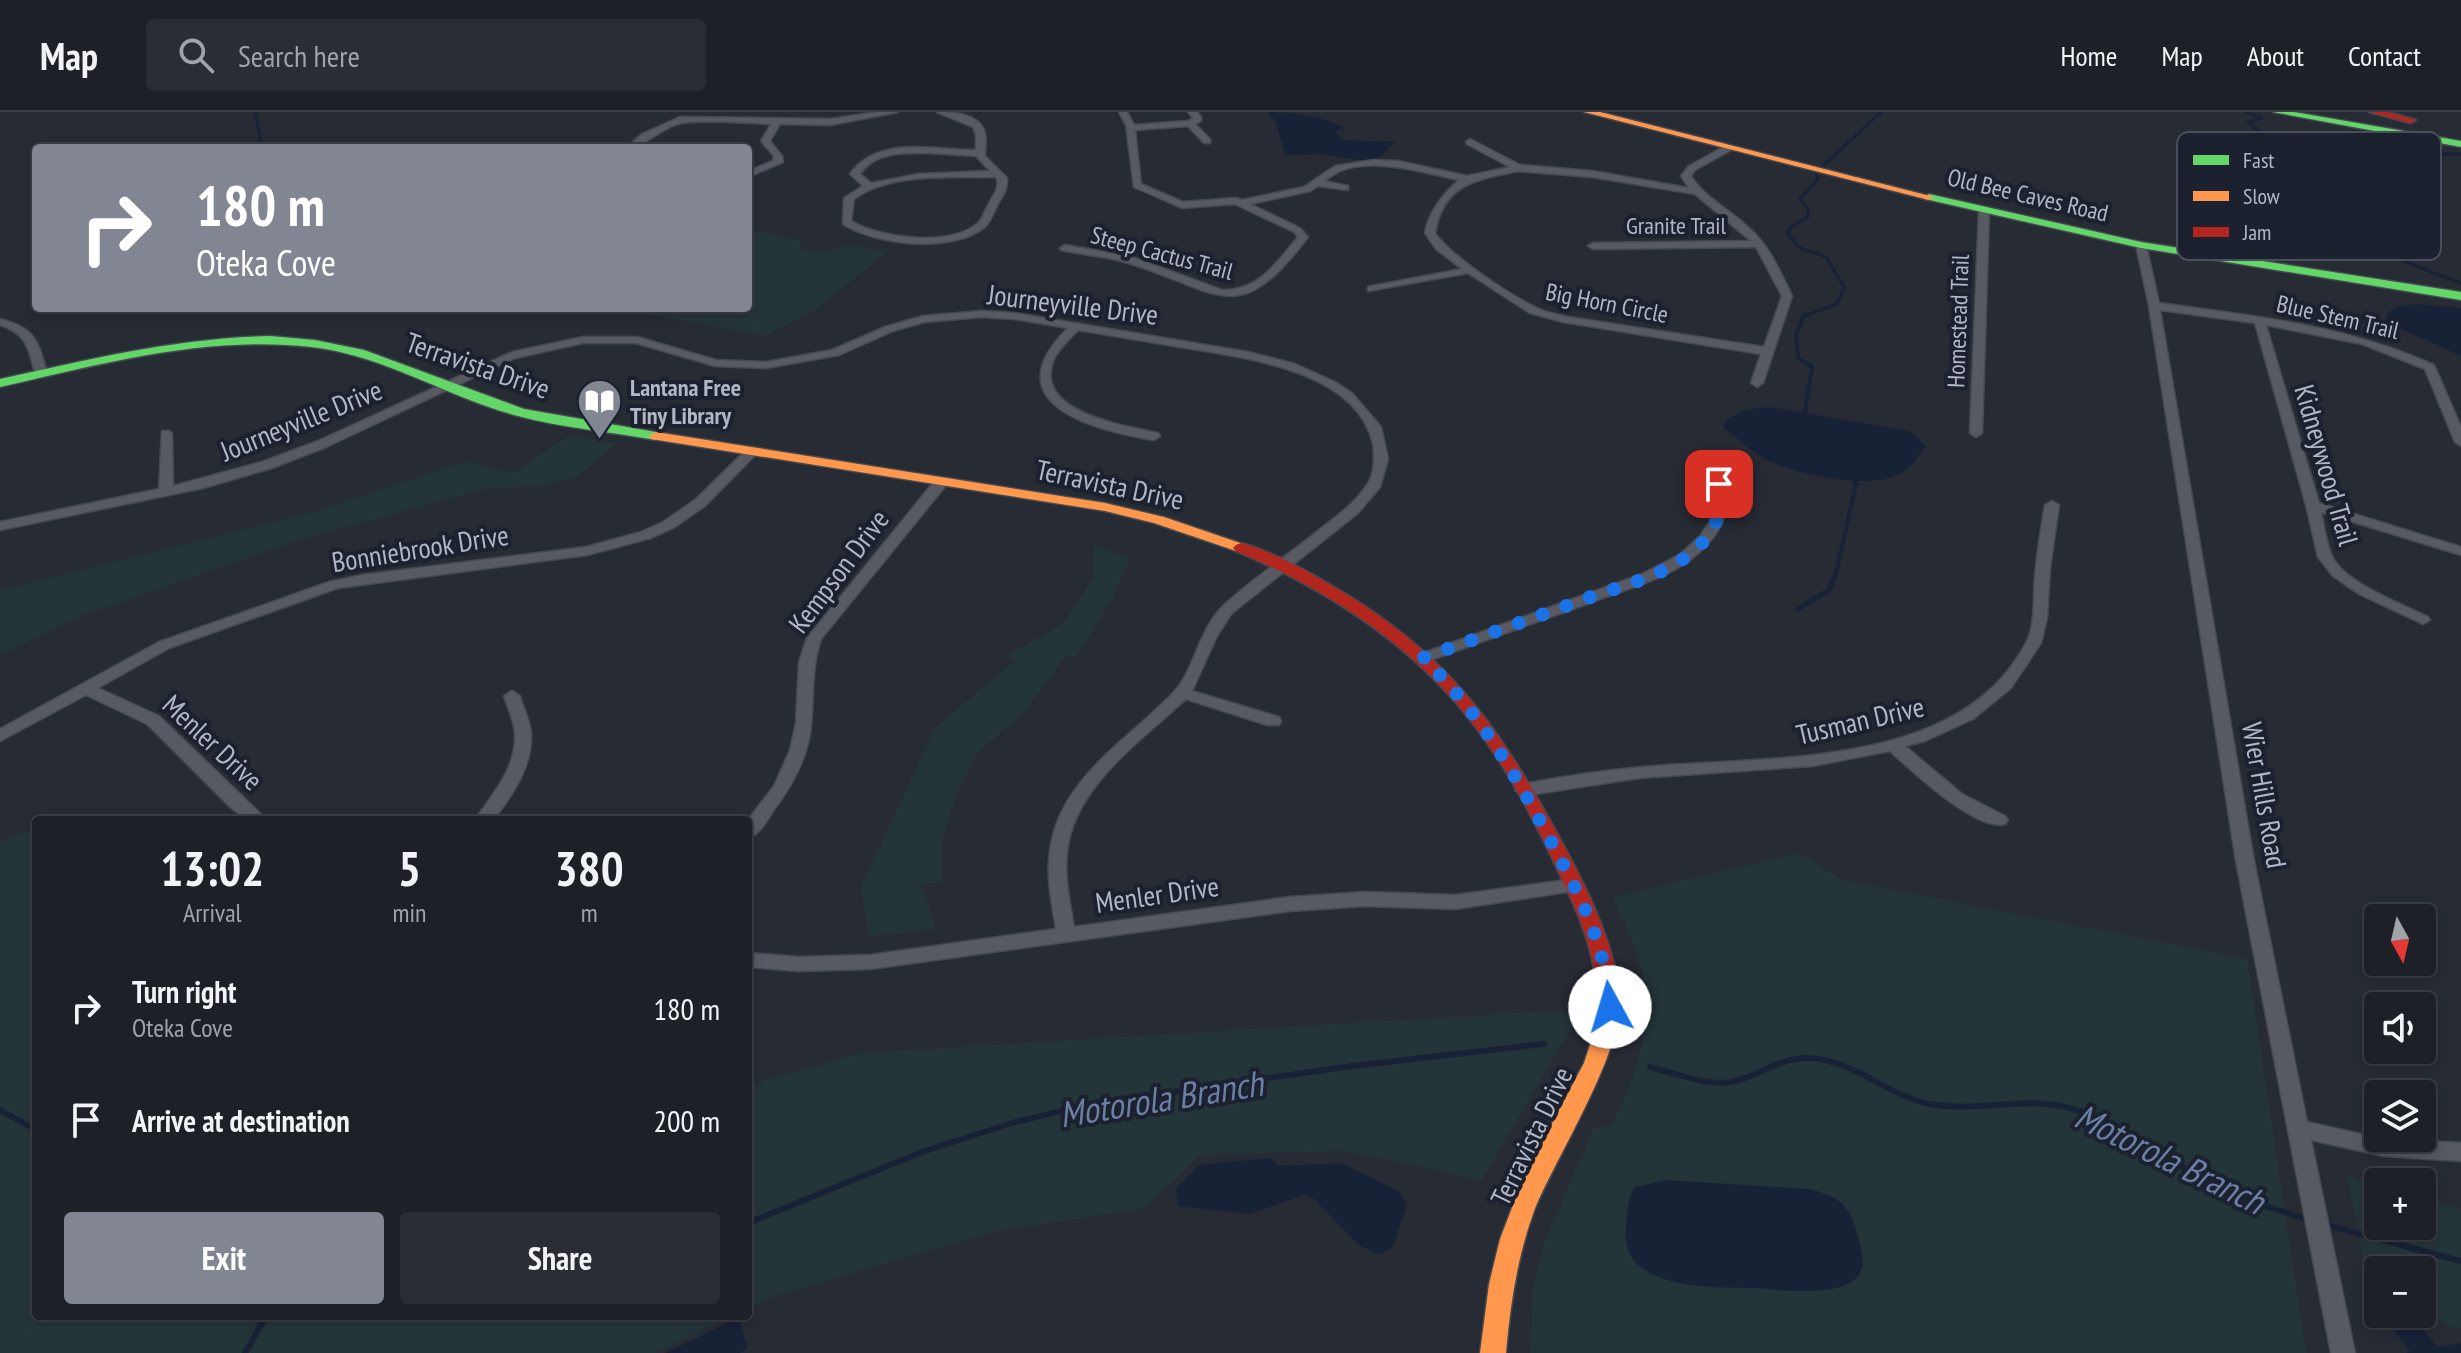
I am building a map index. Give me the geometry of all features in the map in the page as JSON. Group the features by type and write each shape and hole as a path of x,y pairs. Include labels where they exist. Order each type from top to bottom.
{"street":[{"path":"635,144 680,120 830,122 894,112"},
{"path":"941,112 964,118 977,127 980,132 979,153 1002,178 1003,188 985,221 964,235 945,239 907,239 864,232 849,226 845,218 849,198 870,187 923,177 997,174"},
{"name":"Steep Cactus Trail","path":"1065,248 1128,259 1221,293 1247,293 1265,280 1303,234 1241,203 1226,200 1182,205 1137,185 1130,128 1123,112"},
{"path":"1130,128 1190,123 1198,119 1192,112"},
{"name":"Old Bee Caves Road","path":"1589,112 1984,211 2177,251"},
{"path":"2278,112 2392,132"},
{"path":"2374,112 2461,129"},
{"path":"752,172 778,162 778,156 765,141 776,123"},
{"path":"1190,123 1207,141"},
{"path":"2441,141 2461,144"},
{"path":"1470,142 1518,168"},
{"path":"1728,148 1687,173 1687,179 1759,244 1787,296 1757,383"},
{"path":"870,187 855,174 862,163 881,151 979,153"},
{"path":"1241,203 1302,190 1338,168 1382,163 1467,179 1518,168 1582,172 1698,192"},
{"name":"Big Horn Circle","path":"1467,179 1431,220 1430,233 1440,247 1523,306 1549,316 1767,351"},
{"path":"1317,183 1345,188"},
{"name":"Homestead Trail","path":"1976,433 1984,211"},
{"name":"Granite Trail","path":"1593,246 1759,244"},
{"name":"Wier Hills Road","path":"2141,245 2154,306 2245,861 2301,1129 2343,1353"},
{"name":"Old Bee Caves Road","path":"2235,260 2461,296"},
{"path":"1372,289 1470,270"},
{"name":"Blue Stem Trail","path":"2154,306 2312,329 2410,357 2430,367 2461,442"},
{"name":"Journeyville Drive","path":"0,526 232,476 300,453 512,355 583,340 637,340 715,363 766,365 835,353 889,329 941,316 1014,316 1270,360 1331,384 1370,419 1381,447 1382,459 1375,484 1353,510 1238,601 1219,620 1183,693 1091,779 1070,808 1057,849 1056,865 1066,935"},
{"path":"0,322 21,329 31,337 41,373"},
{"name":"Kidneywood Trail","path":"2260,322 2325,557 2338,573 2364,591 2423,620"},
{"path":"1076,326 1051,353 1046,365 1051,391 1067,408 1092,423 1123,432 1154,436"},
{"name":"Terravista Drive","path":"0,383 189,345 277,341 338,347 547,419 1130,512 1206,534 1284,564 1375,619 1423,658 1484,725 1574,885 1592,922 1608,974 1610,1007 1606,1037 1590,1081 1547,1153 1508,1249 1493,1353"},
{"path":"166,434 166,492"},
{"name":"Bonniebrook Drive","path":"0,736 164,645 334,585 587,551 646,535 668,525 700,503 752,451"},
{"path":"1423,658 1647,577 1684,558 1705,539 1721,507 1719,484 1707,456"},
{"name":"Kempson Drive","path":"752,827 777,794 797,752 802,733 804,668 814,638 942,481"},
{"name":"Tusman Drive","path":"1523,790 1653,772 1822,760 1894,745 1933,732 1985,703 2021,667 2035,639 2052,505"},
{"path":"2313,505 2461,551"},
{"name":"Menler Drive","path":"85,688 153,720 253,816"},
{"path":"1183,693 1273,721"},
{"path":"487,816 502,797 520,757 523,732 512,696"},
{"path":"1894,745 1951,796 1979,813 1999,820"},
{"name":"Menler Drive","path":"752,960 798,964 870,962 1332,899 1455,902 1574,885"},
{"path":"2301,1129 2384,1147 2461,1152"}],"shaded area":[{"path":"752,230 799,240 803,250 824,252 849,245 888,252 815,310 764,336 631,312 752,312"},
{"path":"568,436 617,443 577,477 543,486 485,489 303,539 84,615 0,655 0,590 317,511 466,461 514,473"},
{"path":"1093,545 1130,558 1113,597 1076,657 1066,656 1022,715 977,753 957,793 942,841 942,882 920,884 937,929 869,937 861,887 935,728 1015,660 1004,657 1064,623 1093,578"},
{"path":"32,830 32,1320 725,1320 656,1353 0,1353 0,842"},
{"path":"1799,853 1840,879 2247,959 2306,1353 1531,1353 1532,1291 1544,1243 1594,1127 1610,1127 1628,1089 1640,1053 1645,1016 1642,973 1613,897"},
{"path":"1582,1009 1482,1180 1342,1151 1201,1154 1145,1208 993,1232 775,1296 752,1307 752,1084 862,1053"},
{"path":"2347,1175 2364,1180 2364,1240 2436,1240 2436,1201 2461,1209 2461,1330 2436,1321 2436,1256 2364,1256 2364,1263"}],"water":[{"path":"1269,112 1309,116 1337,124 1346,128 1335,131 1342,140 1395,142 1378,159 1359,160 1319,154 1285,155 1275,119"},
{"path":"2416,304 2461,308 2461,356 2388,323 2385,316 2395,307"},
{"path":"1769,407 1910,431 1926,446 1908,468 1888,478 1854,481 1816,476 1763,458 1724,428 1723,424 1738,413"},
{"path":"1270,1158 1279,1166 1341,1163 1400,1192 1407,1205 1393,1247 1379,1254 1360,1246 1314,1199 1304,1195 1250,1214 1178,1206 1176,1189 1199,1165"},
{"path":"1666,1180 1809,1189 1827,1194 1845,1206 1853,1220 1862,1253 1861,1271 1849,1283 1837,1288 1808,1291 1691,1285 1651,1274 1637,1263 1628,1248 1628,1206 1635,1187"},
{"path":"732,1321 740,1323 747,1348 740,1353 665,1353"},
{"path":"2392,1328 2422,1328 2437,1347 2461,1343 2461,1353 2406,1353 2410,1351"}],"waterway":[{"path":"255,112 261,144"},
{"path":"1821,168 1881,112"},
{"path":"2246,112 2262,118 2248,122 2260,132"},
{"path":"2441,154 2461,154"},
{"path":"1804,316 1837,304 1844,287 1826,257 1800,248 1788,234 1790,228 1808,217 1808,208 1800,199 1818,179 1816,174"},
{"path":"2403,260 2461,283"},
{"path":"1804,417 1812,367 1798,358 1796,336 1804,315 1808,314"},
{"path":"1835,578 1856,484 1852,476"},
{"path":"1798,609 1829,590 1835,576"},
{"name":"Motorola Branch","path":"752,1221 922,1152 1012,1123 1094,1103 1352,1066 1544,1044"},
{"name":"Motorola Branch","path":"1650,1067 1717,1083 1748,1077 1789,1060 1807,1058 1839,1064 1925,1103 1962,1107 2034,1103 2070,1108 2124,1131 2220,1188 2310,1220"},
{"name":"Motorola Branch","path":"0,1110 32,1128"},
{"name":"Motorola Branch","path":"2323,1224 2461,1261"},
{"path":"245,1353 264,1320"}],"traffic: fast":[{"path":"2278,112 2392,132"},
{"path":"2441,141 2461,144"},
{"path":"1929,197 2177,251"},
{"path":"2235,260 2461,296"},
{"path":"0,383 179,346 270,340 315,344 359,353 521,413 656,436"}],"traffic: slow":[{"path":"1589,112 1929,197"},
{"path":"656,436 1105,507 1159,520 1241,548"},
{"path":"1493,1353 1502,1284 1513,1239 1537,1174 1595,1063 1603,1039 1608,986"}],"traffic: jam":[{"path":"2374,112 2411,120"},
{"path":"1241,548 1343,599 1404,642 1459,695 1502,752 1569,875 1594,929 1608,986"}],"place":[{"name":"Lantana Free Tiny Library","path":"599,440"}],"route":[{"path":"1610,1007 1608,974 1602,949 1592,922 1549,838 1484,725 1423,658 1647,577 1684,558 1705,539 1719,518 1719,484"}]}
